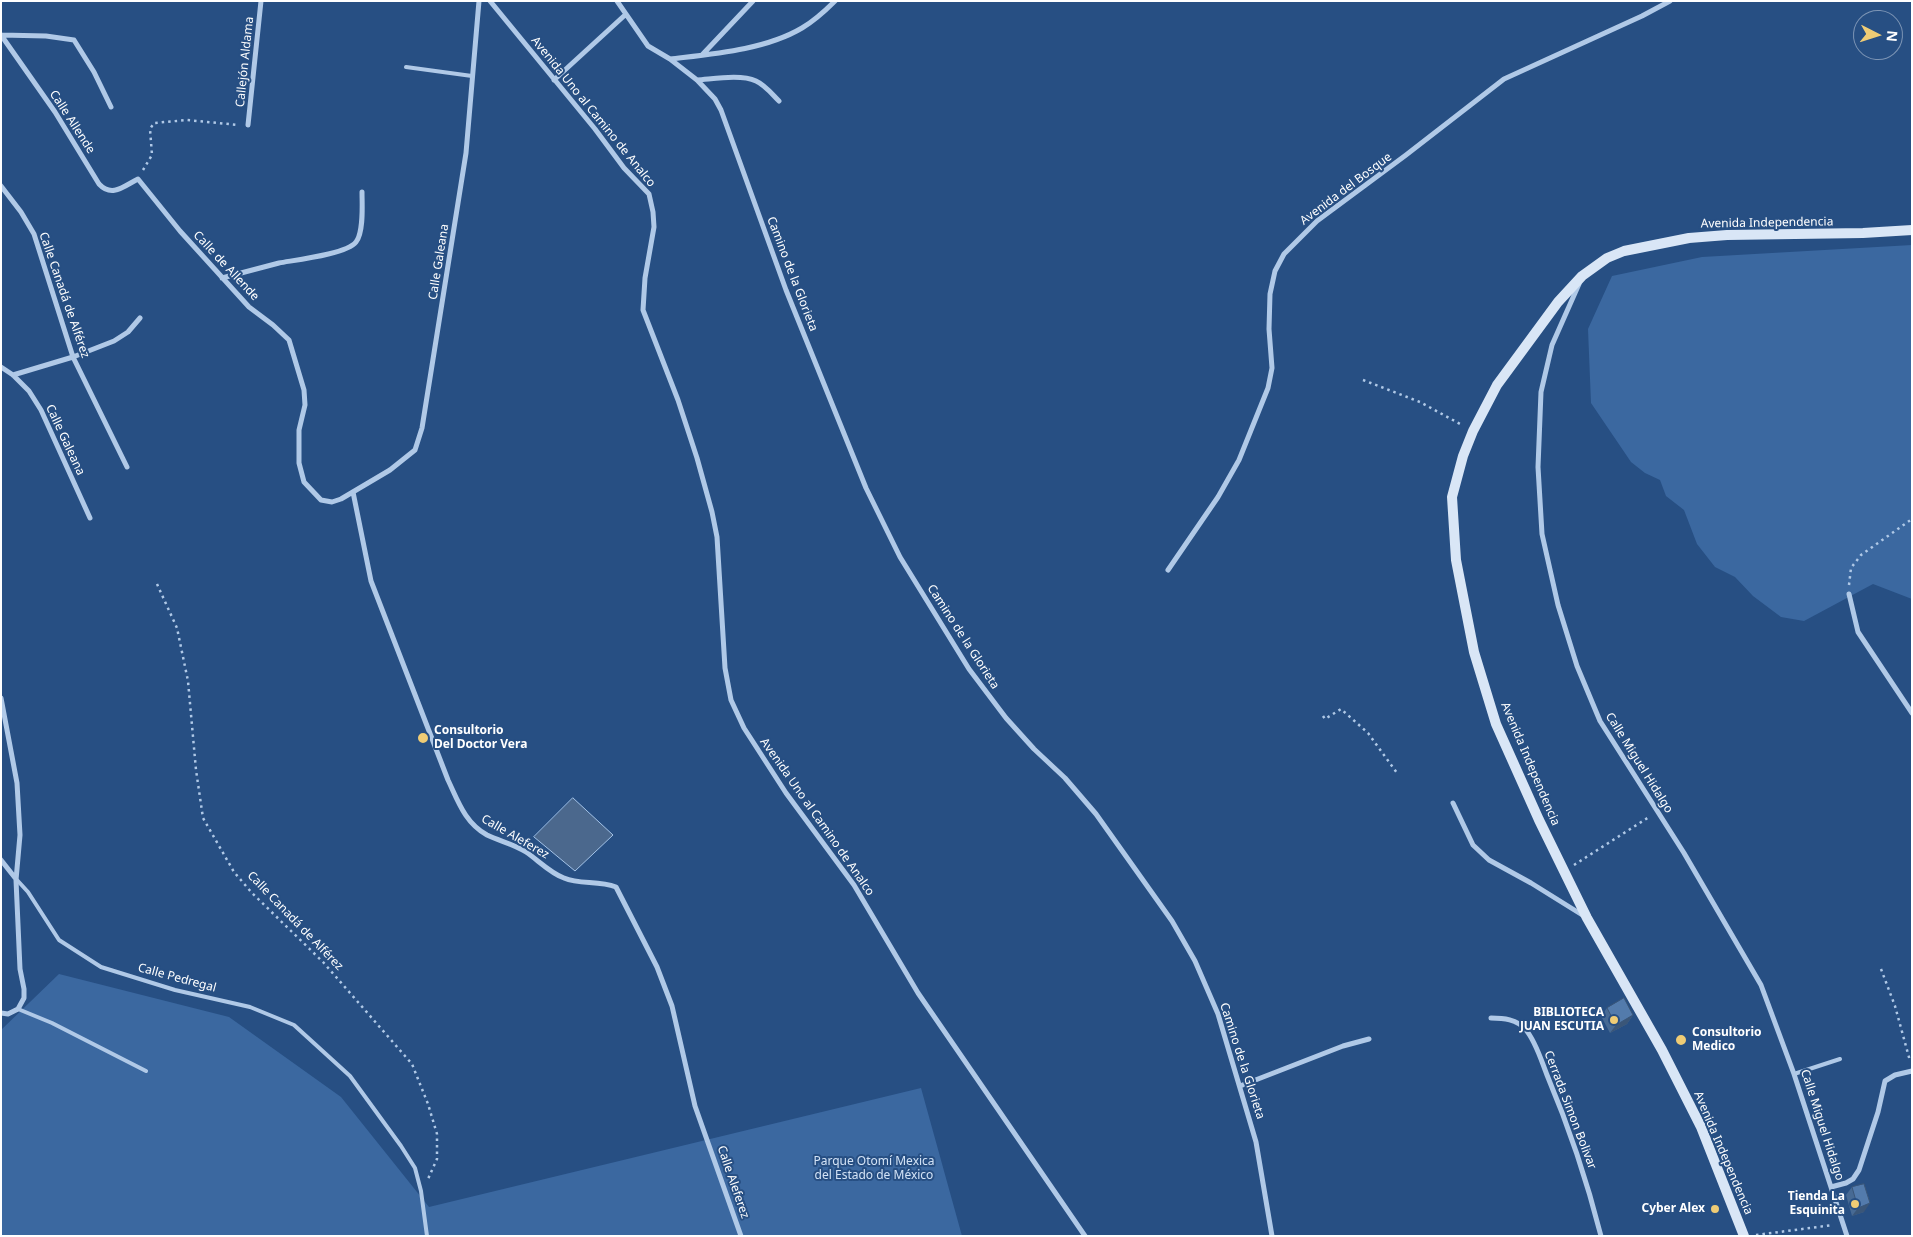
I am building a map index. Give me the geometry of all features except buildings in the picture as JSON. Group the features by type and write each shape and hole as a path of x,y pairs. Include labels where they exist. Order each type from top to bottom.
{"street":[{"name":"Callejón Aldama","path":"248,125 262,1"},
{"name":"Calle Galeana","path":"353,492 390,470 415,450 422,428 466,153 479,1"},
{"name":"Avenida Uno al Camino de Analco","path":"490,1 595,129 624,168 648,194 654,212 654,227 644,278 643,310 678,400 712,512 717,537 725,668 731,700 744,728 786,793 854,885 918,993 1085,1236"},
{"name":"Camino de la Glorieta","path":"617,1 648,46 670,59 697,80 721,110 786,290 866,488 900,556 974,676 1006,718 1065,778 1096,814 1172,921 1195,961 1218,1014 1256,1142 1272,1236"},
{"path":"701,55 753,1"},
{"path":"670,59 731,50 777,39 802,28 835,1"},
{"name":"Avenida del Bosque","path":"1168,570 1218,497 1239,460 1268,388 1272,368 1269,329 1270,294 1275,271 1284,254 1316,221 1406,155 1504,79 1642,16 1670,1"},
{"path":"554,80 626,15"},
{"path":"1,34 46,36 74,40 94,72 111,107"},
{"name":"Calle Allende","path":"1,34 55,112 99,184 109,191 116,190 138,179"},
{"path":"697,80 727,78 755,80 763,85 779,101"},
{"name":"Calle de Allende","path":"138,179 180,231 249,307 289,340 304,390 305,405 299,430 298,445 299,463 304,482 321,500 332,502 353,492"},
{"name":"Calle Canadá de Alférez","path":"1,186 21,212 34,234 73,357 127,467"},
{"path":"222,278 338,251 350,246 356,242 360,235 362,192"},
{"name":"Avenida Independencia","path":"1744,1236 1701,1127 1662,1050 1587,918 1539,820 1496,724 1474,652 1456,560 1452,497 1463,456 1473,431 1497,385 1558,302 1582,276 1608,258 1624,251 1689,238 1727,235 1863,233 1912,230"},
{"name":"Calle Miguel Hidalgo","path":"1582,276 1552,345 1542,392 1538,467 1542,534 1558,606 1577,666 1600,721 1656,812 1684,853 1761,985 1794,1074 1847,1236"},
{"path":"13,375 73,357 114,341 128,332 140,318"},
{"name":"Calle Galeana","path":"1,367 13,375 29,391 41,410 90,518"},
{"name":"Calle Aleferez","path":"353,492 371,581 444,771 461,809 471,824 487,834 523,850 563,878 574,881 604,882 616,888 657,967 672,1006 695,1106 742,1236"},
{"path":"1849,594 1858,632 1912,713"},
{"path":"1,698 17,783 20,835 16,880 20,969 24,989 24,998 18,1010 8,1014 1,1013"},
{"path":"1453,802 1473,845 1489,860 1531,883 1587,918"},
{"path":"1,860 16,880"},
{"name":"Cerrada Simon Bolivar","path":"1491,1018 1506,1018 1514,1021 1525,1028 1534,1042 1559,1104 1586,1180 1601,1236"},
{"path":"1240,1086 1343,1046 1370,1039"},
{"path":"1832,1187 1853,1179 1859,1170 1878,1112 1885,1081 1912,1069"}],"lane":[{"path":"406,68 472,76"},
{"name":"Calle Pedregal","path":"16,880 28,892 59,940 102,967 175,990 250,1007 294,1025 350,1076 415,1168 421,1191 428,1236"},
{"path":"18,1010 52,1023 146,1071"},
{"path":"1794,1074 1840,1059"}],"path":[{"path":"138,179 152,155 150,129 154,123 187,120 248,125"},
{"path":"1363,380 1420,402 1473,431"},
{"path":"1849,594 1850,568 1879,541 1912,519"},
{"name":"Calle Canadá de Alférez","path":"157,584 177,628 188,681 196,770 203,818 234,872 252,893 323,962 412,1064 428,1104 437,1134 437,1159 421,1191"},
{"path":"1323,716 1325,719 1342,709 1368,733 1397,773"},
{"path":"1565,871 1656,812"},
{"path":"1881,969 1895,1006 1912,1069"},
{"path":"1752,1236 1843,1224"}],"green space":[{"path":"1912,245 1912,599 1873,584 1804,621 1781,617 1753,596 1735,577 1715,567 1697,544 1684,510 1666,496 1660,480 1645,473 1631,462 1591,403 1588,329 1612,276 1702,257"},
{"name":"Parque Otomí Mexica del Estado de México","path":"59,974 229,1017 341,1097 429,1207 921,1088 962,1236 1,1236 1,1030"}],"shaded area":[{"path":"573,798 613,835 575,871 534,837"}],"place":[{"name":"Consultorio Del Doctor Vera","path":"423,738"},
{"name":"BIBLIOTECA JUAN ESCUTIA","path":"1614,1020"},
{"name":"Consultorio Medico","path":"1681,1040"},
{"name":"Tienda La Esquinita","path":"1855,1204"},
{"name":"Cyber Alex","path":"1715,1209"}]}
